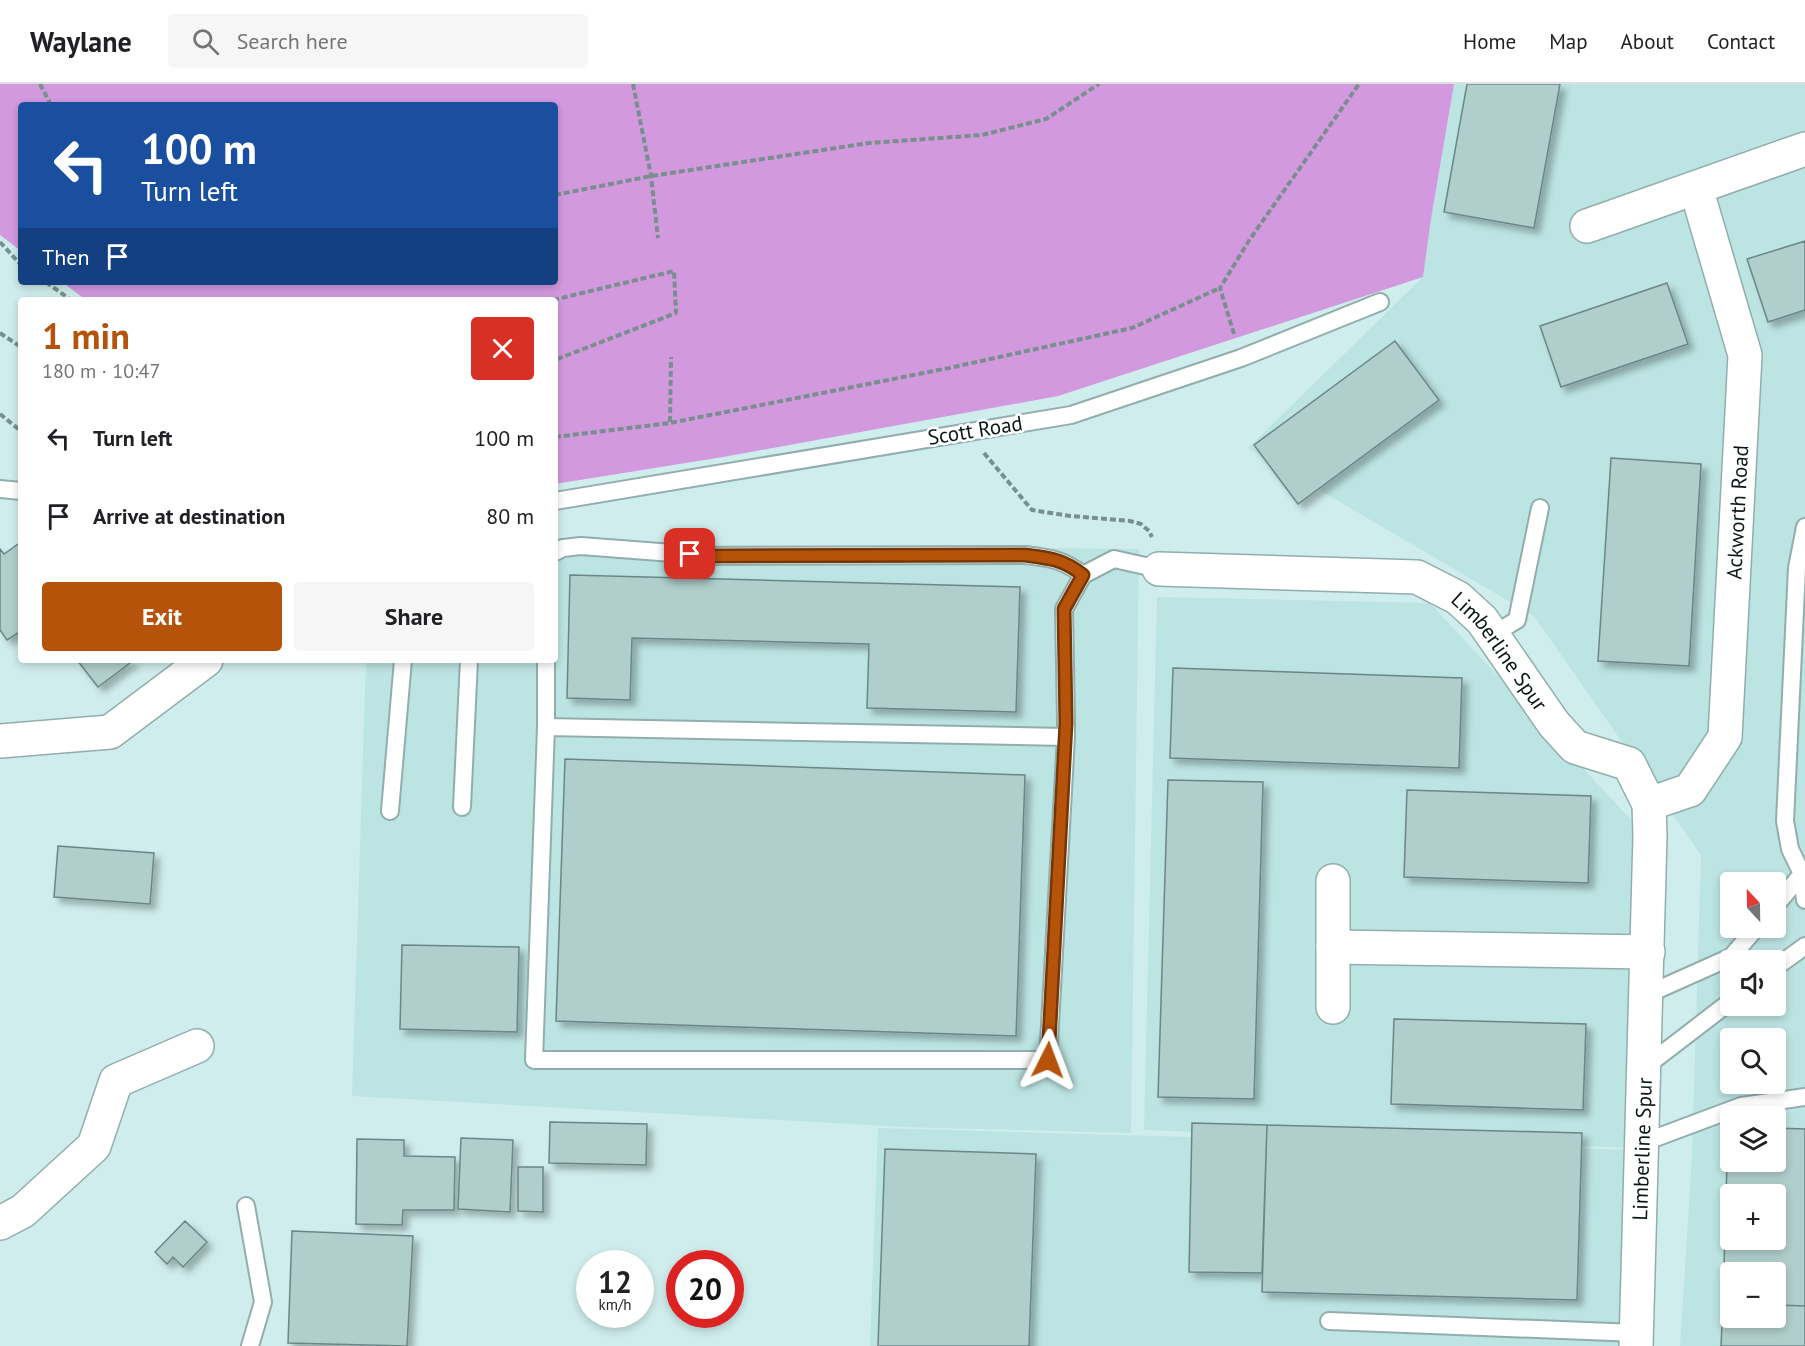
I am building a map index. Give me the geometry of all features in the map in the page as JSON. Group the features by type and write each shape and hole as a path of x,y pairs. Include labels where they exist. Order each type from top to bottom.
{"street":[{"path":"1587,226 1805,149"},
{"name":"Ackworth Road","path":"1649,804 1690,790 1725,737 1745,355 1696,188"},
{"name":"Limberline Spur","path":"1158,569 1418,577 1458,598 1482,620 1554,723 1575,747 1629,764 1649,804 1648,952 1636,1339"},
{"path":"0,741 110,732 202,663"},
{"path":"1333,881 1334,1007"},
{"path":"1333,946 1648,952"},
{"path":"0,1223 24,1211 94,1146 116,1081 197,1046"}],"lane":[{"name":"Scott Road","path":"558,500 1071,415 1241,358 1380,302"},
{"path":"0,489 18,490"},
{"path":"1492,635 1517,620 1540,508"},
{"path":"1805,527 1797,568 1785,821 1790,849 1802,874 1805,900"},
{"path":"558,550 581,546 712,556 1025,555 1059,560 1072,566 1083,575"},
{"path":"546,663 546,726 534,1060 1048,1060 1066,737 1064,609 1083,575 1114,559 1158,569"},
{"path":"390,811 403,663"},
{"path":"462,807 469,663"},
{"path":"546,726 1066,737"},
{"path":"1786,892 1802,874"},
{"path":"1646,995 1731,957 1747,938"},
{"path":"1786,960 1805,946"},
{"path":"1645,1067 1720,1009"},
{"path":"1642,1143 1741,1106 1805,1096"},
{"path":"246,1206 263,1302 250,1346"},
{"path":"1329,1321 1636,1339"}],"path":[{"path":"40,84 49,102"},
{"path":"633,84 651,176 658,238"},
{"path":"558,194 651,176 869,143 982,135 1046,119 1099,84"},
{"path":"558,437 670,423 937,371 1132,328 1220,288 1250,238 1359,84"},
{"path":"0,242 18,262"},
{"path":"558,299 674,271 676,313 558,359"},
{"path":"50,285 67,297"},
{"path":"1220,288 1241,358"},
{"path":"0,333 18,345"},
{"path":"670,423 671,357"},
{"path":"0,414 18,429"},
{"path":"976,430 981,449 1032,510 1141,524 1149,531 1154,541 1158,569"}],"shaded area":[{"path":"0,84 1454,84 1423,277 1058,396 723,457 558,484 558,297 82,297 66,285 558,285 558,102 18,102 18,249 0,235"},
{"path":"1454,84 1805,84 1805,1346 1680,1346 1692,1156 1701,855 1534,616 1248,448 1423,277"},
{"path":"558,543 1139,549 1131,1133 904,1127 352,1096 366,663 558,663"},
{"path":"1157,597 1430,603 1633,822 1634,1148 1144,1130"},
{"path":"878,1128 1632,1150 1626,1346 870,1346"}],"building":[{"path":"1467,84 1560,84 1534,228 1444,212"},
{"path":"1805,241 1805,310 1768,322 1747,259"},
{"path":"1667,283 1688,344 1561,387 1540,326"},
{"path":"1395,341 1439,400 1298,504 1254,445"},
{"path":"1611,458 1701,464 1689,666 1598,661"},
{"path":"18,544 18,633 7,640 0,630 0,549 4,554"},
{"path":"570,575 1020,587 1016,712 867,708 869,644 632,638 630,700 567,698"},
{"path":"79,663 130,663 98,687"},
{"path":"1173,668 1462,678 1459,768 1170,758"},
{"path":"565,759 1025,775 1016,1036 556,1021"},
{"path":"1168,780 1263,782 1254,1099 1158,1097"},
{"path":"1407,790 1591,796 1588,883 1404,877"},
{"path":"58,846 154,853 150,904 54,897"},
{"path":"402,945 519,947 517,1032 400,1029"},
{"path":"1394,1019 1586,1024 1583,1110 1391,1104"},
{"path":"550,1122 647,1124 646,1165 549,1163"},
{"path":"1192,1123 1267,1125 1262,1273 1189,1272"},
{"path":"1267,1125 1582,1133 1577,1300 1262,1292"},
{"path":"1786,1128 1805,1129 1805,1306 1786,1305 1786,1262 1724,1262 1725,1250 1786,1250 1786,1184 1726,1184 1727,1172 1786,1172"},
{"path":"461,1138 513,1140 510,1212 458,1209"},
{"path":"357,1139 404,1140 404,1156 455,1157 454,1210 403,1210 402,1225 356,1224"},
{"path":"885,1149 1036,1154 1029,1346 878,1346"},
{"path":"518,1167 543,1167 543,1212 518,1211"},
{"path":"185,1221 207,1242 183,1267 173,1257 167,1264 155,1252"},
{"path":"292,1231 413,1236 407,1346 288,1343"},
{"path":"1786,1305 1805,1306 1805,1346 1721,1346 1722,1328 1786,1328"}],"route":[{"path":"690,554 712,556 1025,555 1059,560 1072,566 1083,575 1064,609 1066,723 1048,1060"}]}
